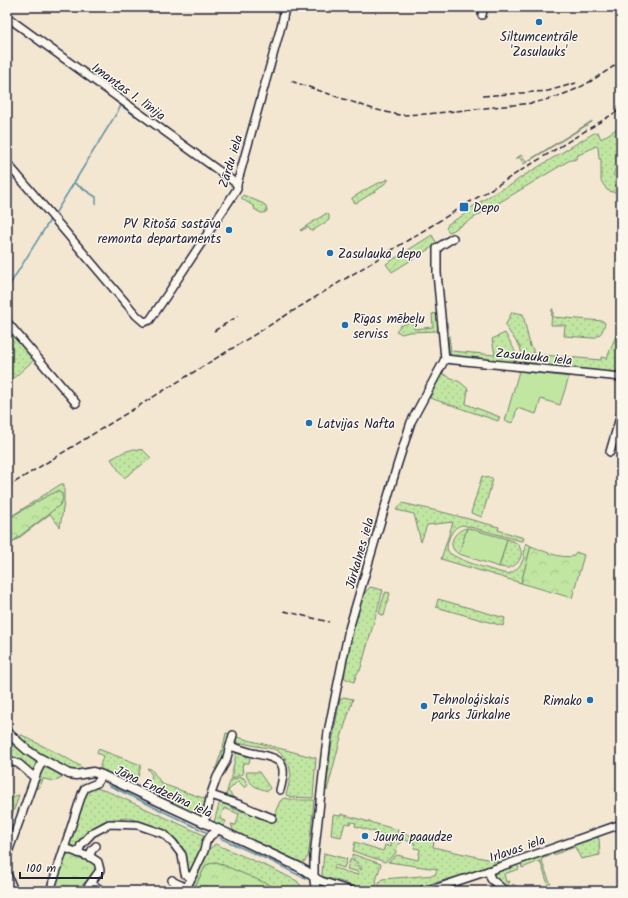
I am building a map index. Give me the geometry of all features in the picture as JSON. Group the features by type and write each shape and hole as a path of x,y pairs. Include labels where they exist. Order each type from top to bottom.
{"street":[{"name":"Zārdu iela","path":"7,163 126,303 144,322 150,320 237,189 237,184 282,23 285,7"},
{"path":"482,15 484,7"},
{"name":"Imantas 1. līnija","path":"7,17 237,184"},
{"path":"445,359 437,273 437,248 453,238"},
{"path":"7,322 76,403"},
{"name":"Zasulauka iela","path":"445,359 621,376"},
{"name":"Jūrkalnes iela","path":"316,891 314,856 328,732 349,629 411,422 445,359"},
{"path":"610,452 621,414"},
{"name":"Jāņa Endzelīna iela","path":"7,732 27,750 69,774 76,775 93,772 102,775 204,822 216,831 297,866 314,877"},
{"path":"204,822 217,777 226,761 233,735"},
{"path":"230,746 270,756 278,760 282,765 284,772 284,778 280,790"},
{"path":"7,759 19,764 35,778"},
{"path":"7,856 43,760"},
{"path":"50,891 82,794 85,788 97,782 102,775"},
{"path":"211,795 241,805 272,818"},
{"path":"78,853 81,845 92,833 109,824 138,825 164,834 182,855 185,874 191,878"},
{"name":"Irlavas iela","path":"421,891 431,890 488,871 621,824"},
{"path":"172,880 188,890 191,878 204,851 206,842 216,831"},
{"path":"89,857 92,850 96,846"},
{"path":"65,848 95,859 98,862 100,868 90,888 102,891"},
{"path":"488,871 491,879 505,891"},
{"path":"7,891 8,877"},
{"path":"8,877 14,891"},
{"path":"314,877 321,881 351,891"}],"green space":[{"path":"592,121 524,164 519,157 515,159 521,155 526,162"},
{"path":"621,126 621,158 613,175 621,179 621,195 607,190 601,181 601,159 599,159 598,147 596,146 452,231 449,232 446,228 448,224 467,213 469,209 501,189 511,185 594,133 598,132 601,139"},
{"path":"388,179 388,181 380,188 358,202 355,203 352,199 370,187"},
{"path":"243,195 264,204 267,211 261,213 254,209 255,207 242,199"},
{"path":"327,213 329,215 329,220 312,231 308,227 301,231 300,230"},
{"path":"432,235 437,244 392,272 386,264"},
{"path":"552,309 553,317 603,321 605,323 601,333 593,338 564,336 565,325 551,325"},
{"path":"512,312 523,314 530,346 533,349 533,354 537,354 536,363 524,362 520,347 506,327"},
{"path":"437,313 438,331 409,332 402,334 396,331 400,326 410,322 413,324 414,329 433,327 432,314"},
{"path":"446,322 451,351 495,355 492,339 505,333 514,349 517,360 514,362 451,356"},
{"path":"621,323 621,366 618,371 613,373 544,366 542,362 543,355 601,360 601,357 607,358"},
{"path":"10,331 35,359 7,384 7,334"},
{"path":"519,371 569,377 560,405 541,399 536,414 517,408 513,423 505,421"},
{"path":"441,373 460,382 468,389 466,404 500,417 498,421 430,398"},
{"path":"134,449 143,450 151,458 124,478 111,459 124,452"},
{"path":"482,476 493,479 482,517 471,513"},
{"path":"61,484 64,484 64,503 60,527 50,514 7,547 7,519"},
{"path":"58,491 61,493 63,498 60,505 7,546 7,519"},
{"path":"402,503 499,527 498,530 524,538 523,541 521,541 463,525 458,526 454,530 450,536 447,546 448,551 458,558 508,574 514,571 521,564 526,543 531,546 521,583 441,559 453,522 427,525 421,542 414,514 396,510"},
{"path":"467,528 459,554 453,547 453,539 458,532"},
{"path":"467,528 507,539 499,567 459,554"},
{"path":"507,539 518,544 521,551 520,559 513,567 499,567"},
{"path":"531,546 552,554 568,557 573,556 576,552 584,555 572,598 521,583"},
{"path":"370,587 383,590 360,671 357,673 354,682 346,679 344,676 351,637 363,595"},
{"path":"386,592 390,593 384,616 379,613"},
{"path":"438,599 505,618 503,626 436,607"},
{"path":"344,697 353,699 327,791 331,748 340,699"},
{"path":"226,733 230,734 222,762 211,783 223,747"},
{"path":"21,735 86,770 76,772 30,748 21,740"},
{"path":"237,737 316,758 313,798 291,797 286,795 291,775 289,765 279,752 274,749 241,744 236,742"},
{"path":"7,739 36,762 34,773 23,763 8,757 9,752 7,751"},
{"path":"98,749 141,765 137,781 132,783 102,770 100,766 103,756 97,753"},
{"path":"236,753 250,758 249,763 244,763 242,766 242,774 231,779"},
{"path":"43,768 55,772 62,777 54,781 43,779 40,787 36,789"},
{"path":"147,768 151,769 162,784 206,799 203,817 149,791 148,788 152,775"},
{"path":"247,772 259,772 270,788 268,791 252,784 246,775"},
{"path":"240,777 244,778 248,785 245,788 238,781 228,791 234,798 227,796 226,795 230,781"},
{"path":"96,788 109,792 206,836 203,842 203,848 190,872 188,874 187,872 187,856 183,848 167,831 129,818 113,819 92,829 75,848 68,845 85,796 88,791"},
{"path":"18,795 11,819 7,818 7,805 10,798"},
{"path":"284,798 295,800 314,800 308,857 304,862 291,858 233,830 231,824 236,825 239,814 224,808 220,819 226,821 224,825 221,826 214,822 220,801 232,805 232,808 243,812 245,808 274,820 276,816 274,815 280,801"},
{"path":"341,814 398,830 396,837 400,838 402,833 434,842 433,847 500,862 465,875 426,885 417,887 379,889 382,879 435,875 437,869 388,862 397,855 418,860 420,849 414,848 415,843 402,839 400,844 398,844 395,854 385,862 353,851 355,842 383,851 385,845 391,847 392,844 386,842 388,836 355,826 356,823 351,822 350,824 345,823 341,837 331,835 333,815 341,816"},
{"path":"596,837 599,839 600,855 581,859 575,847 553,855 552,852"},
{"path":"215,844 273,869 297,881 301,886 293,891 287,891 255,880 216,862 206,865 195,887 192,884 205,853"},
{"path":"66,851 78,855 79,859 92,861 96,864 96,870 78,891 51,891"},
{"path":"324,853 347,859 344,868 335,865 334,868 358,875 359,872 347,869 351,859 361,870 362,869 352,857 352,854 381,864 376,881 376,887 369,889 362,888 324,877 322,874"},
{"path":"549,853 550,856 541,859 552,888 550,891 546,891 549,887 540,861 522,868 521,863"},
{"path":"216,862 286,891 206,891 195,887 206,865"},
{"path":"515,865 518,866 519,869 504,874 506,882 510,881 508,885 511,887 513,884 522,891 510,891 494,877 496,872"}],"waterway":[{"path":"115,101 135,116"},
{"path":"56,212 121,106"},
{"path":"74,183 96,197 96,204"},
{"path":"7,289 50,220"},
{"path":"108,785 206,832"},
{"path":"220,838 306,879"}],"railway":[{"path":"291,81 373,109 400,115 427,114 533,103 547,100 580,87 621,62"},
{"path":"483,96 548,91 576,83"},
{"path":"7,487 621,109"},
{"path":"214,331 238,316"},
{"path":"284,611 329,622"}],"place":[{"name":"Siltumcentrāle 'Zasulauks'","path":"539,22"},
{"name":"Depo","path":"464,207"},
{"name":"PV Ritošā sastāva remonta departaments","path":"229,230"},
{"name":"Zasulauka depo","path":"330,253"},
{"name":"Rīgas mēbeļu serviss","path":"345,325"},
{"name":"Latvijas Nafta","path":"309,423"},
{"name":"Rimako","path":"590,700"},
{"name":"Tehnoloģiskais parks Jūrkalne","path":"424,706"},
{"name":"Jaunā paaudze","path":"365,836"}]}
